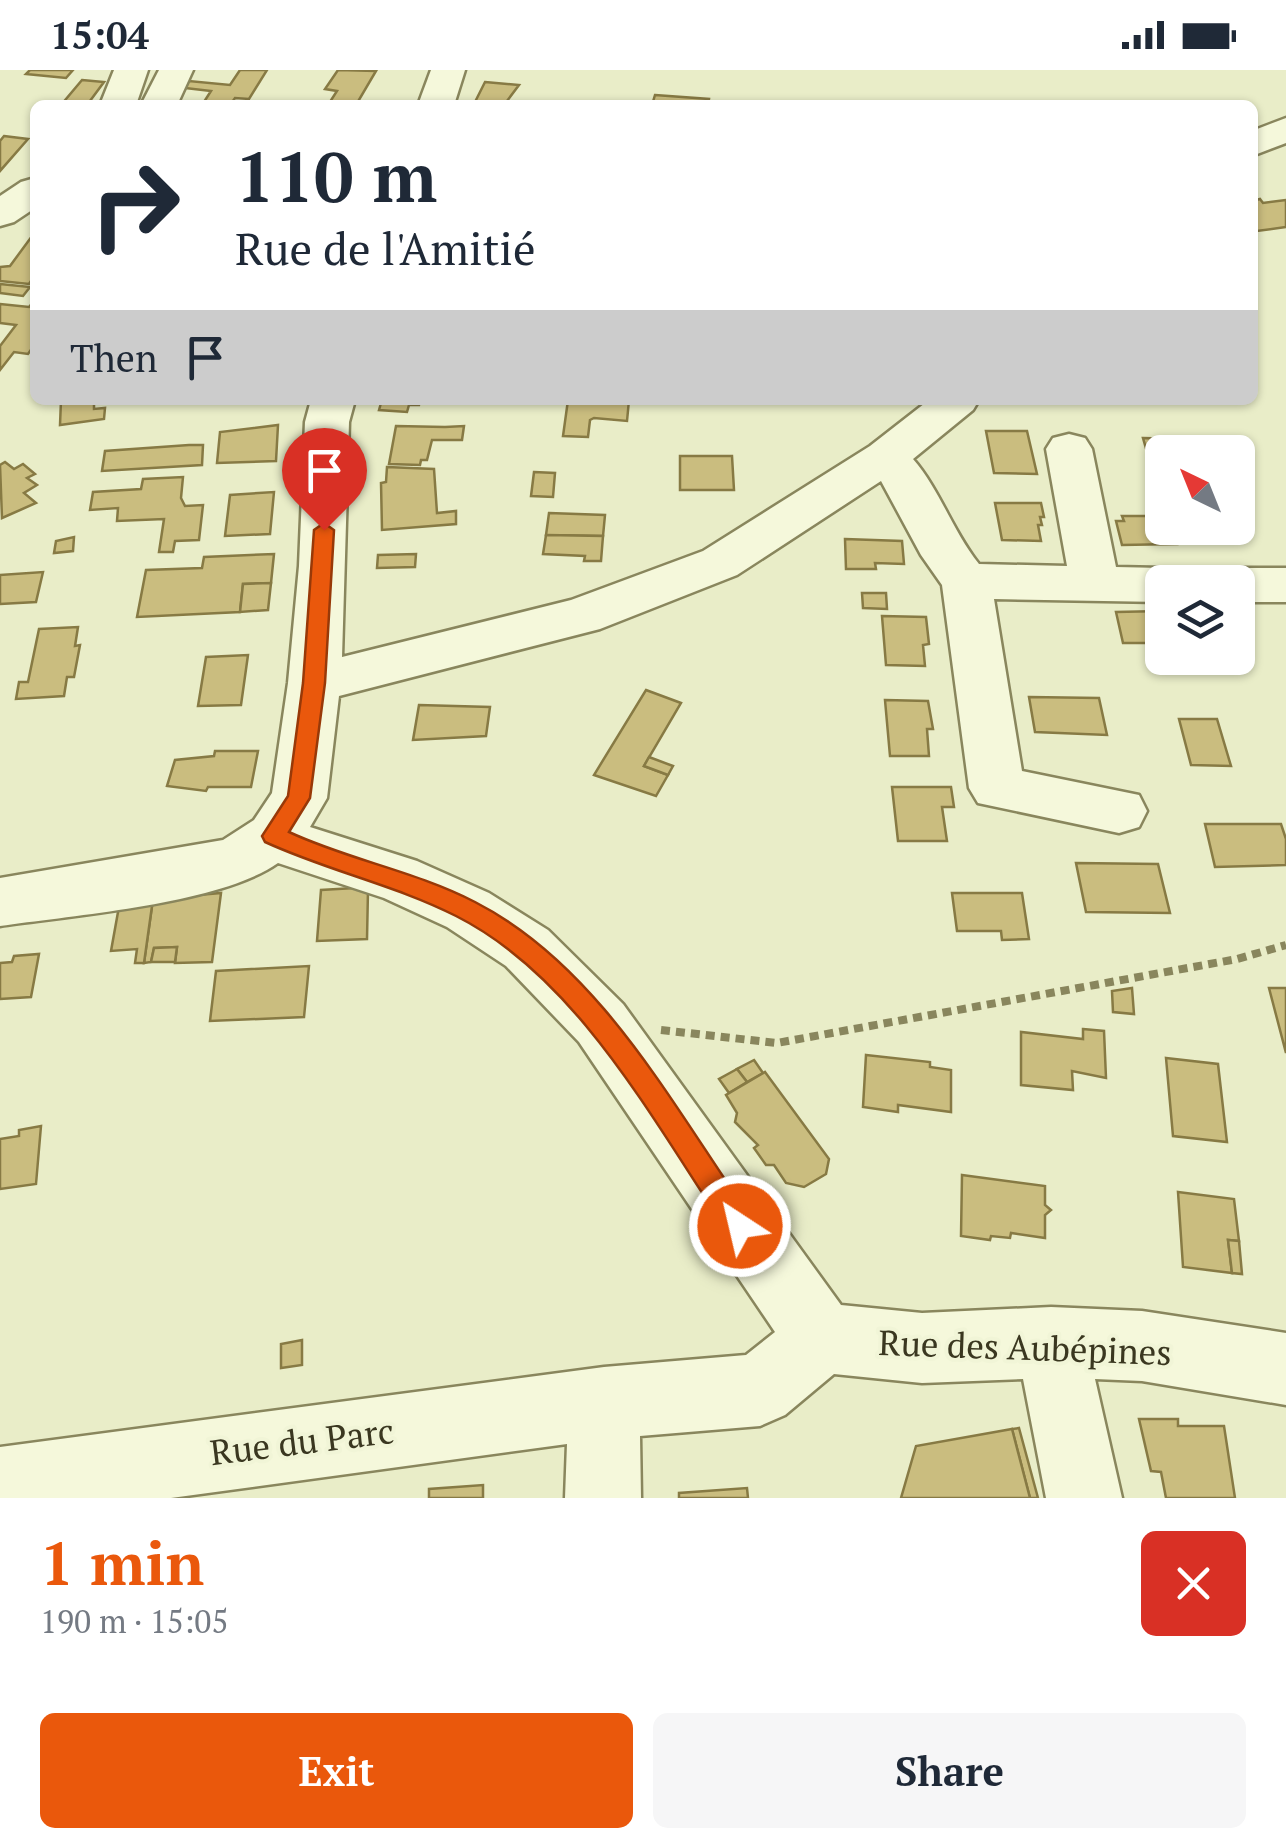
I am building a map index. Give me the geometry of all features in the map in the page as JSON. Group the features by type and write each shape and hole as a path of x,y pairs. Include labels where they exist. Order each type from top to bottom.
{"street":[{"path":"120,100 131,70"},
{"path":"161,100 176,70"},
{"path":"438,100 448,70"},
{"path":"1258,142 1286,129"},
{"path":"0,902 191,872 239,860 274,836 299,798 316,659 327,422 332,405"},
{"path":"316,659 518,634 582,616 720,563 886,457 951,405"},
{"path":"1069,449 1095,586"},
{"path":"886,457 908,482 945,555 966,581 997,788 1119,811"},
{"path":"966,581 1145,585"},
{"path":"1255,585 1286,585"},
{"path":"274,836 317,856 397,878 468,910 527,948 600,1023 823,1338"},
{"name":"Rue des Aubépines","path":"823,1338 922,1348 1051,1342 1142,1346 1286,1369"},
{"name":"Rue du Parc","path":"0,1484 604,1403 760,1390 823,1338"},
{"path":"1051,1342 1084,1498"},
{"path":"602,1498 604,1403"}],"path":[{"path":"600,1023 777,1043 1236,959 1286,945"}],"building":[{"path":"30,70 73,70 66,78 26,74"},
{"path":"240,70 267,70 249,99 205,100 211,91 185,88 189,81 230,85"},
{"path":"338,70 376,71 359,100 331,100 337,91 325,89"},
{"path":"82,80 104,82 91,100 65,100"},
{"path":"485,82 519,85 508,100 476,100"},
{"path":"655,95 709,99 709,100 654,100"},
{"path":"4,136 28,139 0,171 0,141"},
{"path":"1258,200 1263,203 1286,200 1286,227 1258,231"},
{"path":"30,239 29,284 0,281 0,267 10,266"},
{"path":"0,284 30,287 23,296 0,293"},
{"path":"0,304 29,307 30,351 14,352 0,370 0,346 16,325 0,323"},
{"path":"61,405 105,408 104,419 60,425"},
{"path":"380,405 409,405 407,412 379,410"},
{"path":"567,405 629,405 627,421 594,418 590,420 588,437 563,436"},
{"path":"278,425 276,461 217,463 220,432"},
{"path":"396,426 464,426 462,440 432,440 427,460 421,460 420,465 389,464"},
{"path":"986,431 1027,431 1037,474 994,473"},
{"path":"203,445 202,465 102,471 105,451"},
{"path":"680,456 732,456 734,490 680,490"},
{"path":"5,462 14,469 23,464 35,474 27,478 37,485 24,493 36,503 2,518 0,465"},
{"path":"387,467 434,469 437,513 456,511 456,524 382,530 381,483 386,482"},
{"path":"534,472 555,473 553,497 531,496"},
{"path":"183,477 181,498 185,506 203,505 199,540 175,541 173,552 159,552 164,519 117,521 118,508 90,510 93,492 141,489 143,479"},
{"path":"274,492 270,534 225,536 230,495"},
{"path":"995,503 1041,503 1041,541 1002,540"},
{"path":"549,513 605,515 603,536 546,535"},
{"path":"1122,516 1145,516 1145,545 1122,545 1116,521 1124,521"},
{"path":"546,535 603,536 601,561 584,561 585,556 543,554"},
{"path":"74,537 73,551 54,553 56,541"},
{"path":"845,539 902,541 904,564 875,563 876,569 846,569"},
{"path":"274,554 271,583 243,584 240,612 137,617 146,570 202,568 204,557"},
{"path":"416,554 415,567 377,568 378,555"},
{"path":"43,572 36,602 0,604 0,575"},
{"path":"271,583 268,610 240,612 243,584"},
{"path":"862,593 886,593 887,609 863,608"},
{"path":"1145,611 1145,643 1123,643 1116,612"},
{"path":"882,616 926,617 929,644 923,645 925,666 886,665"},
{"path":"78,627 75,646 80,645 74,677 67,677 64,696 16,699 19,682 28,682 39,629"},
{"path":"248,655 241,705 198,706 206,657"},
{"path":"646,690 681,703 644,766 668,775 656,796 594,775"},
{"path":"1029,697 1099,698 1107,735 1035,732"},
{"path":"885,700 928,701 933,729 927,729 929,756 890,756"},
{"path":"419,705 490,707 486,736 413,740"},
{"path":"1179,719 1217,719 1231,766 1191,765"},
{"path":"215,751 258,751 251,787 208,787 206,791 167,786 175,760 214,756"},
{"path":"649,757 673,766 668,775 644,766"},
{"path":"892,787 951,787 954,807 942,807 947,841 898,841"},
{"path":"1205,824 1281,824 1286,839 1286,865 1215,867"},
{"path":"1076,863 1158,864 1170,913 1086,912"},
{"path":"321,890 368,890 367,939 317,941"},
{"path":"221,893 212,962 175,963 177,947 154,948 151,962 144,963 153,899"},
{"path":"952,893 1022,893 1029,939 1002,940 1001,931 957,931"},
{"path":"153,899 144,963 135,963 137,949 111,951 120,901"},
{"path":"177,947 175,962 151,962 154,948"},
{"path":"39,954 31,997 0,999 0,963 12,962 14,956"},
{"path":"309,966 304,1017 210,1021 216,971"},
{"path":"1132,988 1134,1014 1113,1012 1112,991"},
{"path":"1269,988 1286,988 1286,1053"},
{"path":"1083,1029 1104,1031 1106,1078 1072,1071 1073,1090 1021,1085 1021,1032 1083,1039"},
{"path":"866,1055 930,1062 930,1067 951,1070 951,1112 898,1105 898,1112 863,1107"},
{"path":"1166,1058 1218,1064 1227,1142 1173,1136"},
{"path":"754,1060 763,1073 747,1082 737,1069"},
{"path":"737,1069 747,1082 729,1093 719,1079"},
{"path":"765,1072 829,1159 826,1174 804,1187 786,1183 774,1165 766,1165 754,1148 758,1145 735,1122 737,1113 726,1095"},
{"path":"41,1126 36,1184 0,1189 0,1139"},
{"path":"962,1175 1045,1186 1045,1205 1051,1210 1045,1215 1045,1238 1011,1233 1010,1238 991,1236 990,1240 961,1236"},
{"path":"1178,1192 1234,1199 1239,1241 1228,1240 1232,1273 1183,1267"},
{"path":"1228,1240 1239,1241 1242,1274 1232,1273"},
{"path":"302,1340 302,1365 281,1368 281,1344"},
{"path":"1139,1419 1178,1419 1178,1426 1224,1426 1235,1498 1166,1498 1161,1472 1151,1471"},
{"path":"1019,1428 1038,1498 1030,1498 1012,1429"},
{"path":"1012,1429 1030,1498 901,1498 916,1446"},
{"path":"483,1485 483,1498 429,1498 429,1489"},
{"path":"747,1488 748,1498 679,1498 679,1493"}],"route":[{"path":"324,530 314,683 299,798 274,836 317,856 397,878 468,910 527,948 600,1023 740,1226"}]}
